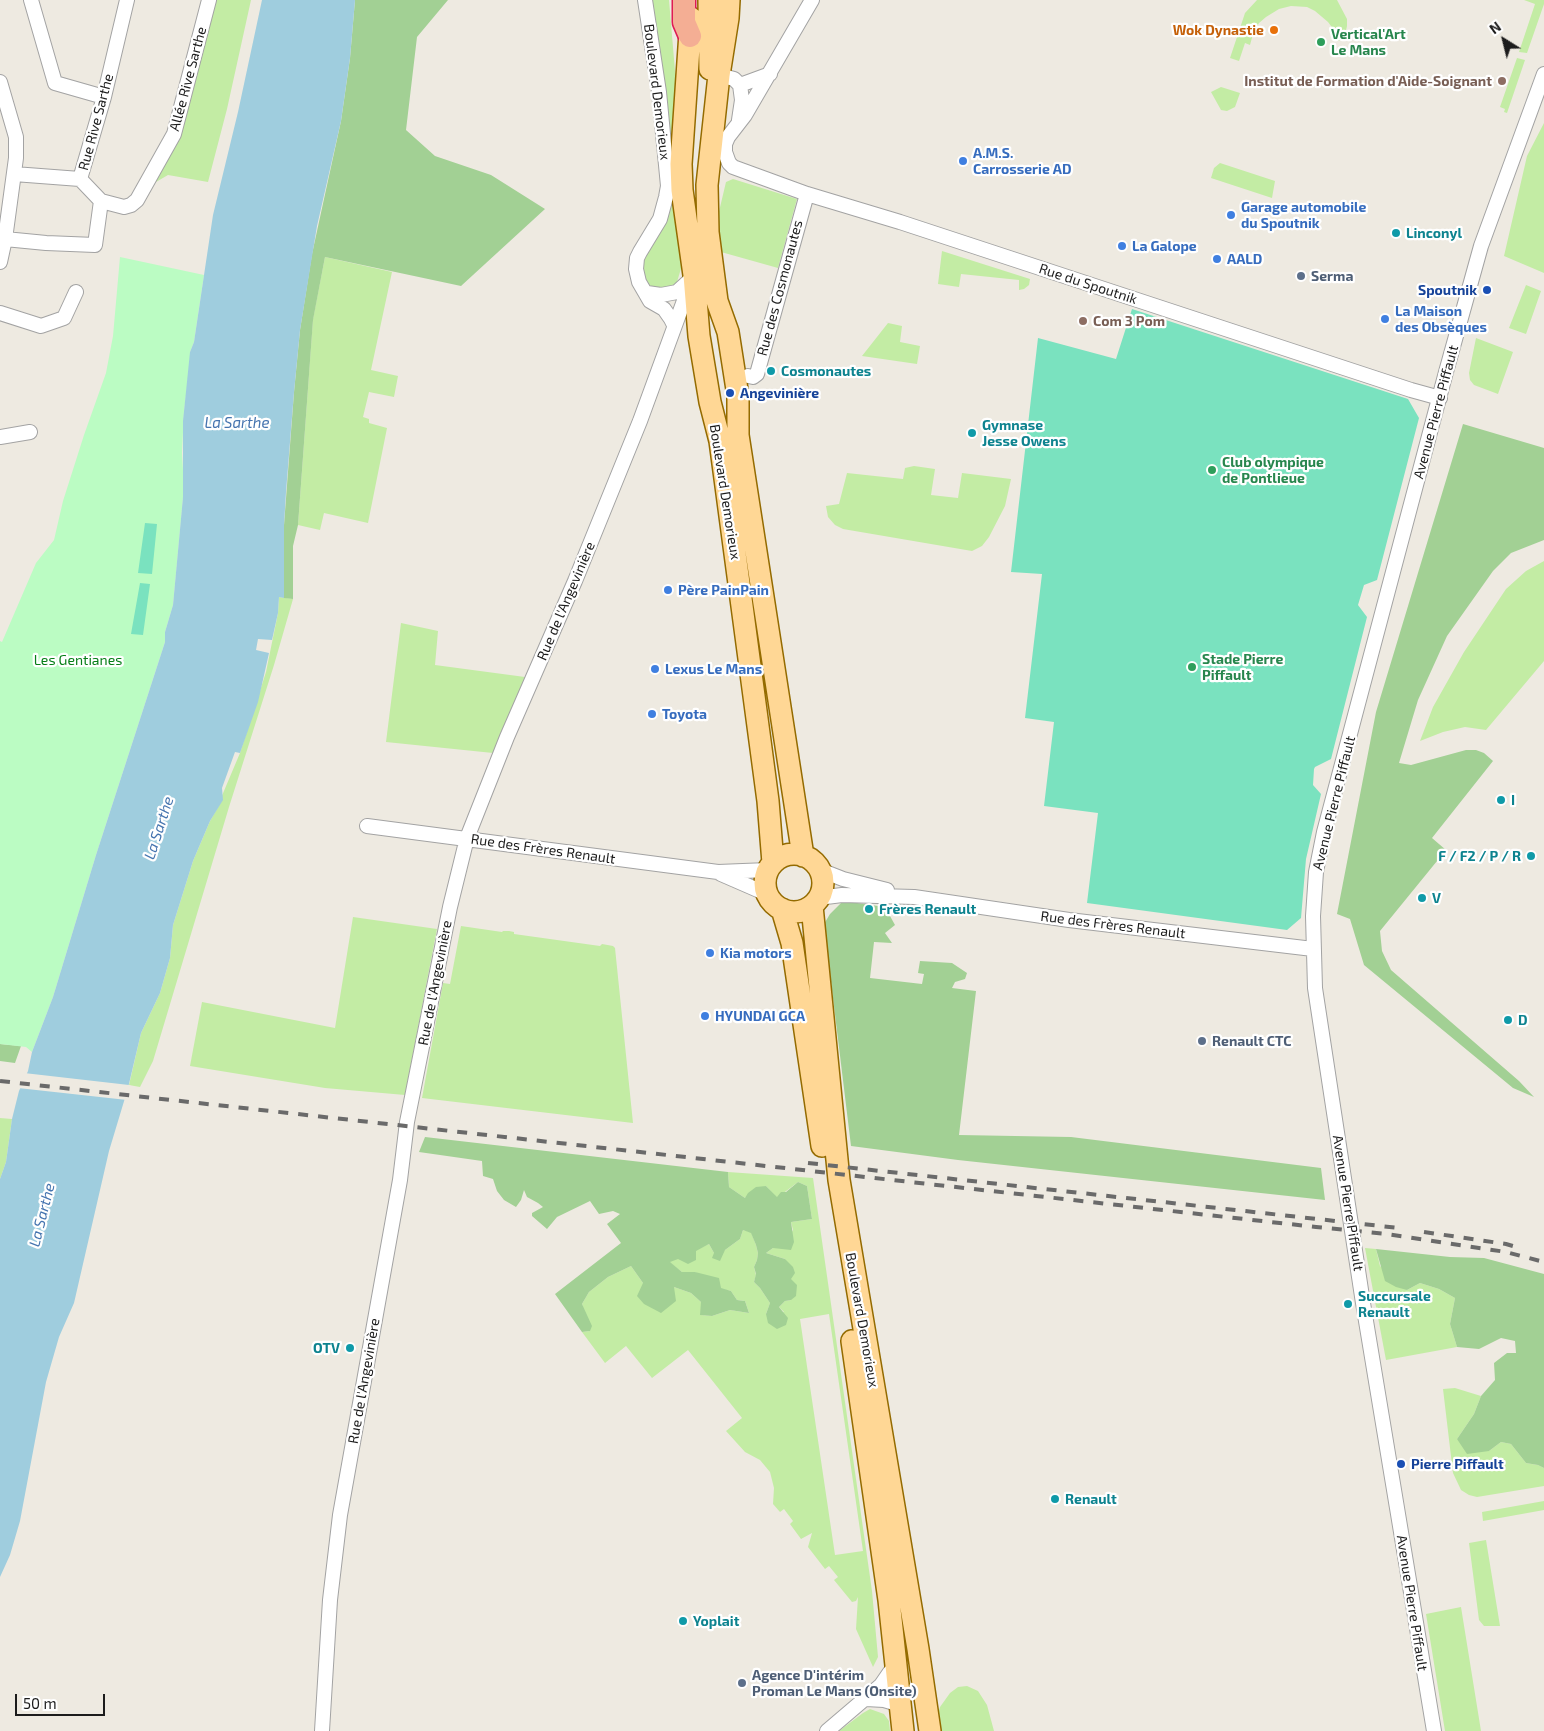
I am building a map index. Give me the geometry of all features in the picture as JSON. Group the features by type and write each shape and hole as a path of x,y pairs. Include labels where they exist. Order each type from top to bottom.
{"highway":[{"path":"684,0 684,22 690,36"}],"main road":[{"path":"684,121 691,0"},
{"path":"684,121 691,88 695,52 710,0"},
{"path":"710,0 715,74"},
{"path":"715,74 726,36 729,0"},
{"name":"Boulevard Demorieux","path":"715,74 707,186 708,232 717,301 728,332 738,396 738,435 804,856"},
{"name":"Boulevard Demorieux","path":"684,121 681,179 689,281 710,402 720,441 768,801 771,867"},
{"path":"788,855 804,856 813,861 820,870 824,886 815,902 800,912 782,910 774,904 767,894 765,879 771,867 780,858 788,855"},
{"name":"Boulevard Demorieux","path":"815,902 838,1180 918,1649 930,1731"},
{"name":"Boulevard Demorieux","path":"782,910 792,943 844,1286 889,1600 903,1731"}],"street":[{"path":"31,0 55,83 104,97"},
{"name":"Rue Rive Sarthe","path":"14,174 80,179 104,97 127,0"},
{"name":"Allée Rive Sarthe","path":"101,201 124,207 131,205 137,200 174,134 209,0"},
{"name":"Boulevard Demorieux","path":"645,0 659,92 668,186 660,219 640,252 636,263 636,275 650,301 661,307 668,314 674,325"},
{"path":"743,118 812,0"},
{"path":"715,74 734,79 740,85 743,118"},
{"path":"740,85 770,74"},
{"name":"Avenue Pierre Piffault","path":"1434,1731 1363,1304 1315,988 1313,916 1316,872 1324,832 1481,246 1544,74"},
{"path":"0,82 16,137 14,174 0,262"},
{"name":"Rue du Spoutnik","path":"743,118 728,137 724,148 729,163 737,170 806,194 900,222 1440,398"},
{"path":"5,239 46,244 95,245 101,201 80,179"},
{"name":"Rue des Cosmonautes","path":"748,376 757,374 806,194"},
{"path":"647,293 667,294 677,292 689,281"},
{"name":"Rue de l'Angevinière","path":"322,1731 330,1600 340,1515 400,1180 407,1122 450,907 467,838 507,737 575,582 640,421 685,298 689,281"},
{"path":"0,313 41,326 64,318 76,292"},
{"path":"0,437 30,432"},
{"name":"Rue des Frères Renault","path":"367,826 718,872 771,867"},
{"name":"Rue des Frères Renault","path":"820,870 843,879 914,897 1069,920 1313,949"},
{"name":"Rue des Frères Renault","path":"718,872 767,894"},
{"name":"Rue des Frères Renault","path":"815,902 842,895 914,897"},
{"path":"826,1731 866,1699 881,1685 890,1672"},
{"path":"866,1699 884,1700 901,1705"}],"green space":[{"path":"214,0 251,0 227,109 208,182 168,175 156,182 153,180"},
{"path":"355,0 448,0 417,37 406,130 435,156 491,175 545,209 461,286 325,257 313,320 298,525 293,546 293,599 284,598 284,525 300,330 312,254 341,121 350,58"},
{"path":"643,0 669,0 679,118 685,255 677,282 654,293 636,275 664,208"},
{"path":"1257,0 1337,0 1347,19 1344,39 1337,41 1334,30 1315,11 1307,7 1291,6 1279,9 1259,23 1250,45 1245,43 1239,61 1230,58 1245,13"},
{"path":"1524,0 1544,0 1527,53 1519,52 1535,4"},
{"path":"1517,58 1525,60 1507,113 1504,112 1505,109 1500,107"},
{"path":"1221,87 1240,93 1235,107 1227,111 1221,110 1211,92"},
{"path":"1544,123 1544,273 1504,256 1527,156"},
{"path":"1220,163 1275,181 1272,198 1211,178 1214,168"},
{"path":"733,179 797,199 778,268 721,252 717,220 726,182"},
{"path":"942,251 1030,279 1029,285 1019,290 1019,280 961,274 959,287 938,284"},
{"name":"Les Gentianes","path":"120,257 204,275 194,342 190,352 184,411 182,453 184,487 173,605 165,632 165,642 96,855 53,997 32,1052 26,1047 0,1044 0,641 2,642 36,563 54,540 63,501 106,373 113,336"},
{"path":"325,257 392,272 371,370 398,376 394,397 369,392 363,417 369,419 369,423 387,428 368,523 324,513 320,530 298,525 313,319"},
{"path":"1526,285 1541,291 1526,334 1509,328"},
{"name":"Stade Pierre Piffault","path":"1132,309 1408,399 1419,418 1377,580 1364,585 1358,605 1367,617 1331,759 1314,769 1313,785 1321,794 1306,859 1301,918 1287,930 1087,903 1098,813 1044,806 1054,722 1025,718 1042,574 1011,572 1038,338 1116,359"},
{"path":"888,323 902,326 900,342 920,346 917,364 862,356"},
{"path":"1476,338 1513,352 1498,394 1474,385 1470,380 1469,373"},
{"path":"1463,424 1544,448 1544,540 1511,553 1493,571 1447,636 1418,700 1399,763 1411,765 1466,750 1476,750 1484,753 1493,761 1432,838 1446,850 1380,931 1382,951 1391,970 1519,1081 1534,1097 1513,1088 1364,965 1350,919 1337,914 1376,712"},
{"path":"914,466 935,469 931,495 958,498 962,473 1011,479 1005,506 989,537 982,546 972,551 843,529 835,525 828,517 826,506 839,504 847,473 903,479 905,468"},
{"path":"145,523 157,524 152,574 138,573"},
{"path":"1544,561 1544,661 1486,730 1465,727 1443,732 1420,741 1433,707 1464,652 1506,589 1526,571"},
{"path":"140,583 150,584 143,635 131,634"},
{"path":"279,597 293,599 153,1061 140,1087 129,1085 141,1033 160,993 170,958 173,925 193,861 210,821 222,800 221,798 240,753 266,672 278,613"},
{"path":"401,623 438,631 435,665 525,677 493,753 386,742"},
{"path":"843,901 885,907 895,925 885,933 892,943 874,942 870,978 922,984 924,974 918,973 920,961 952,963 967,973 965,979 955,982 952,988 976,991 959,1135 1071,1137 1321,1168 1325,1200 958,1160 851,1146 824,924 830,914"},
{"path":"353,917 437,929 405,1095 325,1088 190,1066 202,1002 335,1028"},
{"path":"461,926 502,932 509,931 514,932 514,934 600,946 602,944 615,948 633,1123 422,1098 443,983 450,984"},
{"path":"0,1044 21,1046 15,1063 0,1061"},
{"path":"0,1118 12,1119 6,1162 0,1179"},
{"path":"425,1137 728,1172 729,1187 745,1198 756,1187 766,1186 777,1197 781,1192 786,1192 798,1182 807,1186 812,1219 791,1222 794,1242 791,1250 773,1248 766,1253 785,1259 793,1267 795,1273 791,1279 797,1285 796,1296 791,1300 785,1301 779,1307 788,1318 786,1325 777,1329 768,1323 766,1314 770,1303 754,1282 756,1274 754,1267 758,1253 756,1245 751,1233 743,1230 740,1239 725,1250 720,1261 712,1258 714,1253 709,1244 696,1251 696,1260 688,1264 678,1259 670,1262 682,1272 695,1272 719,1278 721,1288 731,1291 737,1300 745,1301 749,1313 730,1310 712,1316 700,1315 701,1302 691,1293 674,1287 676,1301 661,1313 644,1304 637,1296 643,1283 631,1266 608,1277 589,1292 582,1304 592,1326 590,1331 582,1332 555,1294 621,1243 607,1224 620,1214 613,1211 599,1214 590,1201 557,1217 547,1229 532,1216 532,1213 543,1207 527,1197 524,1190 521,1200 516,1207 504,1200 497,1191 493,1179 483,1176 482,1161 419,1152"},
{"path":"728,1172 813,1178 872,1591 878,1657 873,1667 856,1629 858,1597 856,1601 852,1602 834,1580 838,1577 829,1566 825,1569 808,1547 812,1533 801,1539 790,1524 793,1521 784,1509 780,1512 773,1504 774,1488 770,1472 760,1460 745,1452 726,1431 742,1418 688,1350 652,1378 626,1346 605,1363 582,1332 590,1331 582,1304 589,1292 608,1277 631,1266 643,1283 674,1287 691,1293 701,1302 701,1315 712,1316 730,1310 749,1313 745,1301 737,1300 731,1291 721,1289 695,1272 682,1272 669,1262 709,1244 714,1253 725,1250 740,1239 743,1230 751,1232 756,1245 758,1253 754,1267 756,1275 754,1282 770,1303 766,1314 784,1312 779,1307 785,1301 791,1300 791,1279 785,1259 766,1253 773,1248 783,1248 793,1230 791,1222 812,1219 807,1186 798,1182 777,1198 766,1186 745,1198 729,1187","holes":["829,1314 863,1551 835,1555 800,1319"]},
{"path":"1365,1248 1376,1249 1380,1266 1407,1290 1420,1283 1439,1289 1455,1298 1450,1324 1457,1347 1386,1360"},
{"path":"1376,1249 1450,1257 1484,1258 1544,1274 1544,1468 1526,1463 1511,1444 1501,1442 1489,1451 1467,1454 1457,1439 1474,1414 1481,1396 1495,1380 1494,1363 1507,1353 1516,1353 1515,1341 1501,1338 1479,1349 1457,1347 1450,1324 1455,1298 1439,1289 1420,1283 1407,1290 1385,1281"},
{"path":"1455,1388 1481,1396 1474,1414 1457,1439 1489,1451 1501,1442 1511,1444 1526,1463 1544,1468 1544,1486 1477,1497 1461,1490 1453,1473 1443,1389"},
{"path":"1544,1501 1544,1510 1483,1521 1482,1512"},
{"path":"1486,1540 1500,1626 1484,1626 1479,1620 1469,1543"},
{"path":"1461,1607 1481,1731 1445,1731 1426,1614"},
{"path":"967,1686 978,1691 987,1705 994,1731 932,1731 940,1707 950,1693 958,1687"},
{"path":"870,1709 884,1714 889,1721 890,1731 839,1731 863,1713"}],"water":[{"name":"La Sarthe","path":"262,0 355,0 350,58 341,121 317,226 300,330 284,525 284,598 279,597 278,613 272,640 258,639 256,650 269,653 258,702 240,753 235,752 222,788 223,800 210,821 193,861 173,925 170,958 160,993 141,1033 128,1088 109,1151 74,1303 59,1337 46,1382 20,1521 10,1555 0,1577 0,1179 6,1162 12,1119 19,1091 28,1071 32,1052 53,997 96,855 165,642 165,632 173,605 183,497 183,421 190,352 194,342 213,215"}],"pier":[{"path":"24,1073 131,1086 127,1100 18,1088"}],"railway":[{"path":"0,1081 1386,1234 1506,1252 1544,1262"},
{"path":"808,1163 1399,1228"},
{"path":"1424,1232 1506,1244 1520,1248"}],"place":[{"name":"Wok Dynastie","path":"1274,30"},
{"name":"Vertical'Art Le Mans","path":"1321,42"},
{"name":"Institut de Formation d'Aide-Soignant","path":"1502,81"},
{"name":"A.M.S. Carrosserie AD","path":"963,161"},
{"name":"Garage automobile du Spoutnik","path":"1231,215"},
{"name":"Linconyl","path":"1396,233"},
{"name":"La Galope","path":"1122,246"},
{"name":"AALD","path":"1217,259"},
{"name":"Serma","path":"1301,276"},
{"name":"Spoutnik","path":"1487,290"},
{"name":"La Maison des Obsèques","path":"1385,319"},
{"name":"Com 3 Pom","path":"1083,321"},
{"name":"Cosmonautes","path":"771,371"},
{"name":"Angevinière","path":"730,393"},
{"name":"Gymnase Jesse Owens","path":"972,433"},
{"name":"Club olympique de Pontlieue","path":"1212,470"},
{"name":"Père PainPain","path":"668,590"},
{"name":"Stade Pierre Piffault","path":"1192,667"},
{"name":"Lexus Le Mans","path":"655,669"},
{"name":"Toyota","path":"652,714"},
{"name":"I","path":"1501,800"},
{"name":"F / F2 / P / R","path":"1531,856"},
{"name":"V","path":"1422,898"},
{"name":"Frères Renault","path":"869,909"},
{"name":"Kia motors","path":"710,953"},
{"name":"HYUNDAI GCA","path":"705,1016"},
{"name":"D","path":"1508,1020"},
{"name":"Renault CTC","path":"1202,1041"},
{"name":"Succursale Renault","path":"1348,1304"},
{"name":"OTV","path":"350,1348"},
{"name":"Pierre Piffault","path":"1401,1464"},
{"name":"Renault","path":"1055,1499"},
{"name":"Yoplait","path":"683,1621"},
{"name":"Agence D'intérim Proman Le Mans (Onsite)","path":"742,1683"}]}
